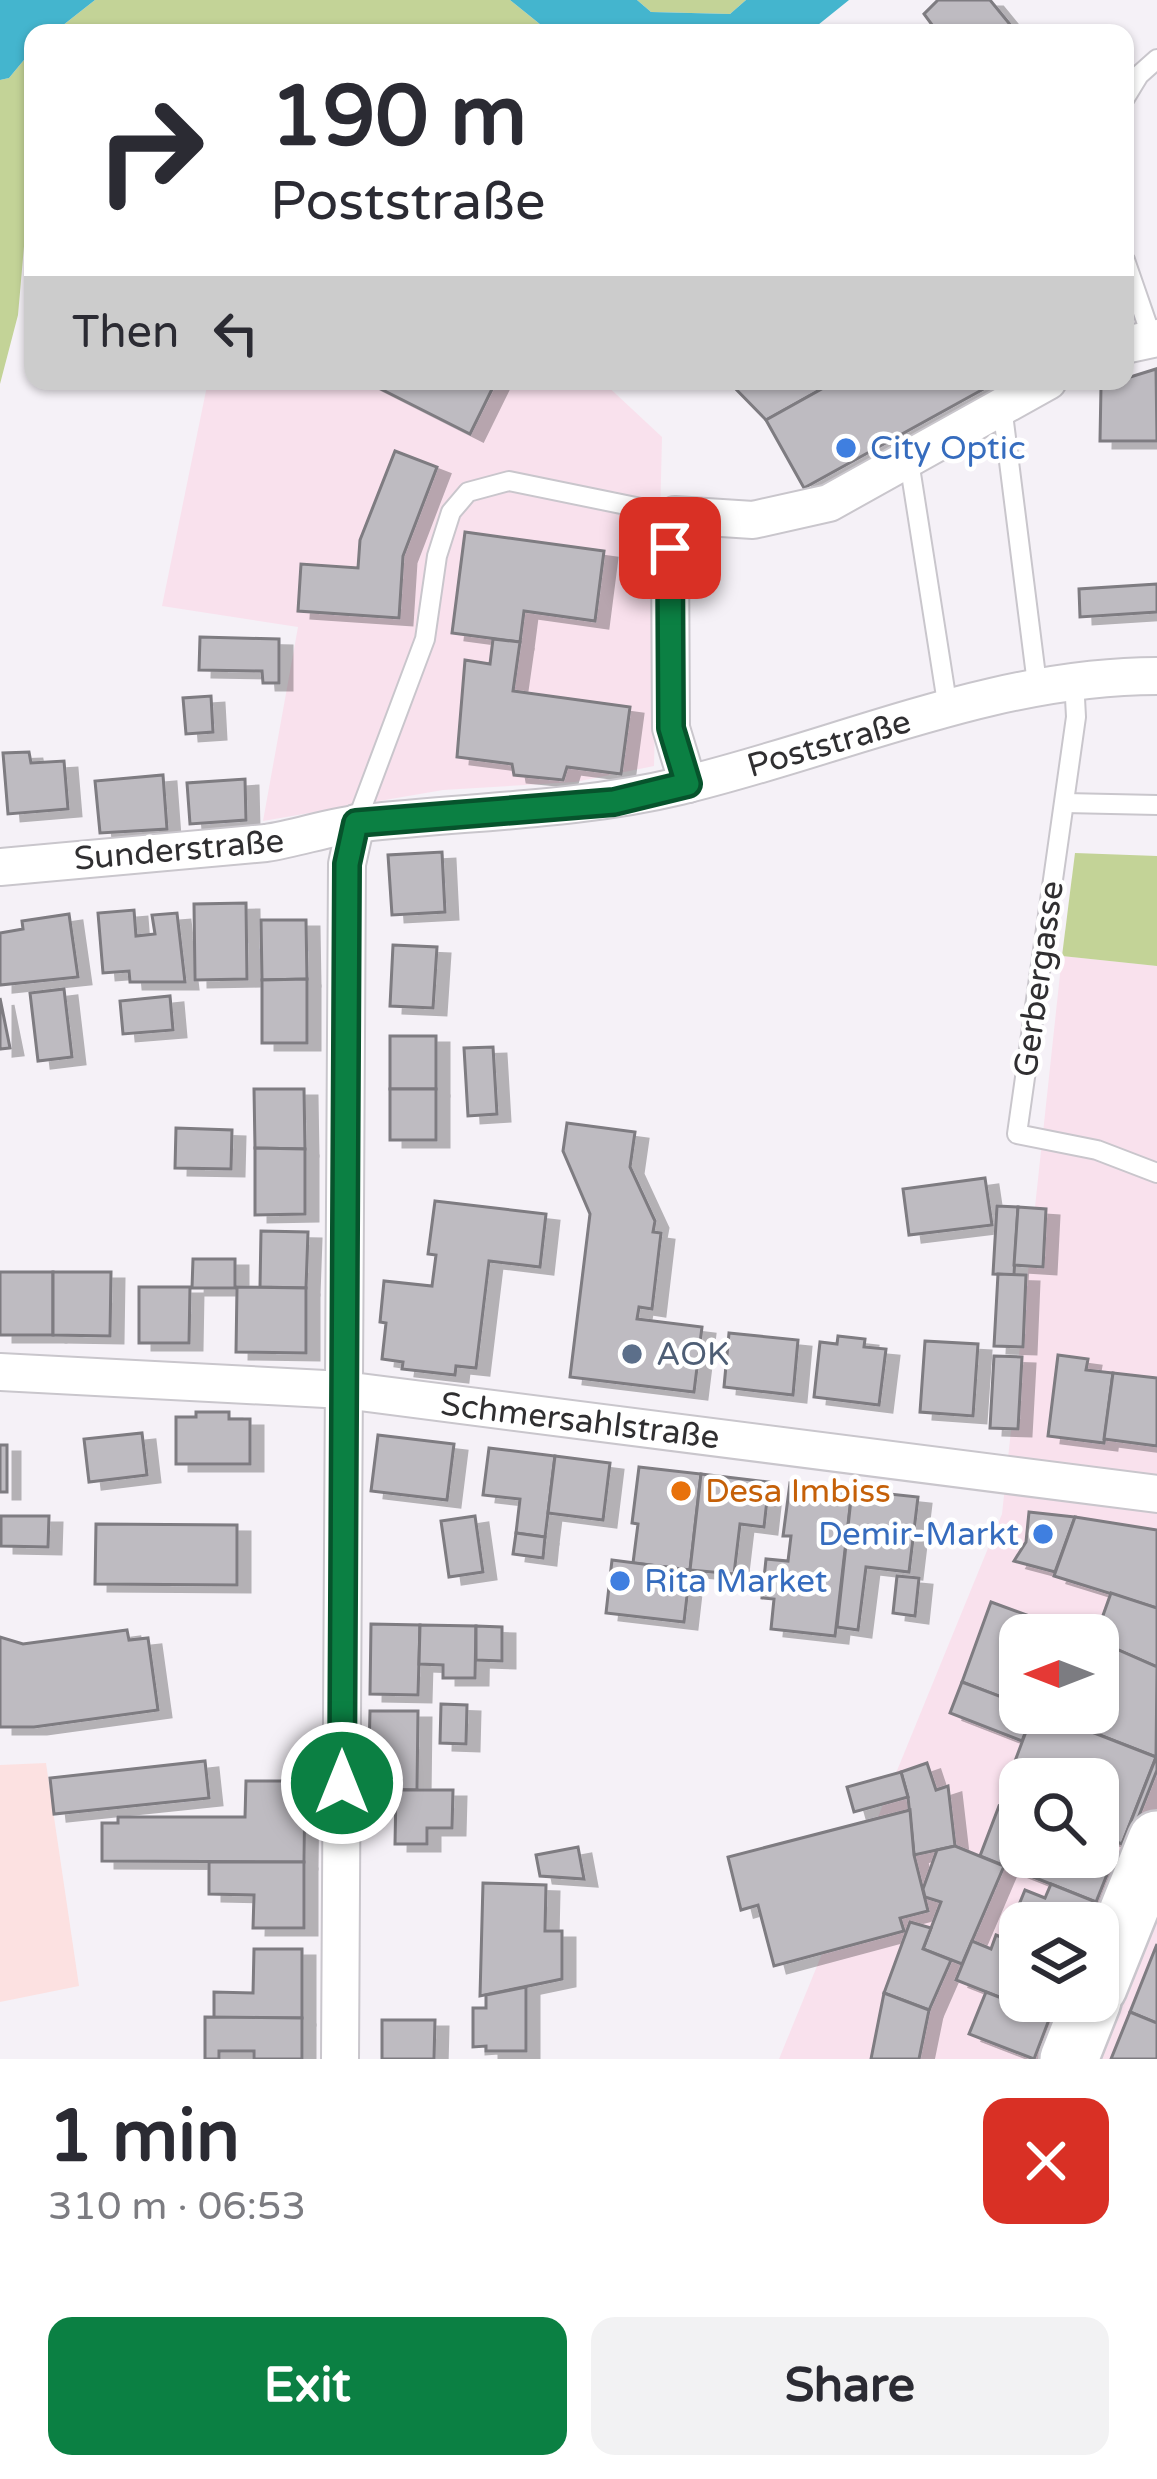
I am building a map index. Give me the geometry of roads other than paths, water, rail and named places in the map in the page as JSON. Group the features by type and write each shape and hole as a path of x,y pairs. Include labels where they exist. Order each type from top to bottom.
{"main road":[{"path":"1119,1935 1157,1840"},
{"path":"1069,2059 1084,2022"}],"street":[{"path":"688,784 671,728 670,548 675,514 753,520 829,503 1031,390"},
{"name":"Poststraße","path":"356,823 614,802 1037,684 1157,676"},
{"path":"340,2059 347,864 356,823"},
{"name":"Sunderstraße","path":"0,867 266,843 356,823"},
{"name":"Schmersahlstraße","path":"0,1372 344,1390 1157,1494"}],"lane":[{"path":"1134,83 1157,59"},
{"path":"1134,296 1145,340"},
{"path":"1002,406 1037,684"},
{"path":"910,461 948,709"},
{"path":"356,823 425,639 437,556 451,512 468,492 509,481 675,514"},
{"name":"Gerbergasse","path":"1074,679 1076,717 1017,1134 1097,1150 1157,1173"},
{"path":"1064,803 1157,805"}],"water":[{"path":"0,0 95,0 64,24 24,24 24,60 9,78 0,80"},
{"path":"510,0 637,0 651,12 730,14 746,0 849,0 819,24 540,24"}],"place":[{"name":"City Optic","path":"846,448"},
{"name":"AOK","path":"632,1354"},
{"name":"Desa Imbiss","path":"681,1491"},
{"name":"Demir-Markt","path":"1043,1534"},
{"name":"Rita Market","path":"620,1581"}]}
